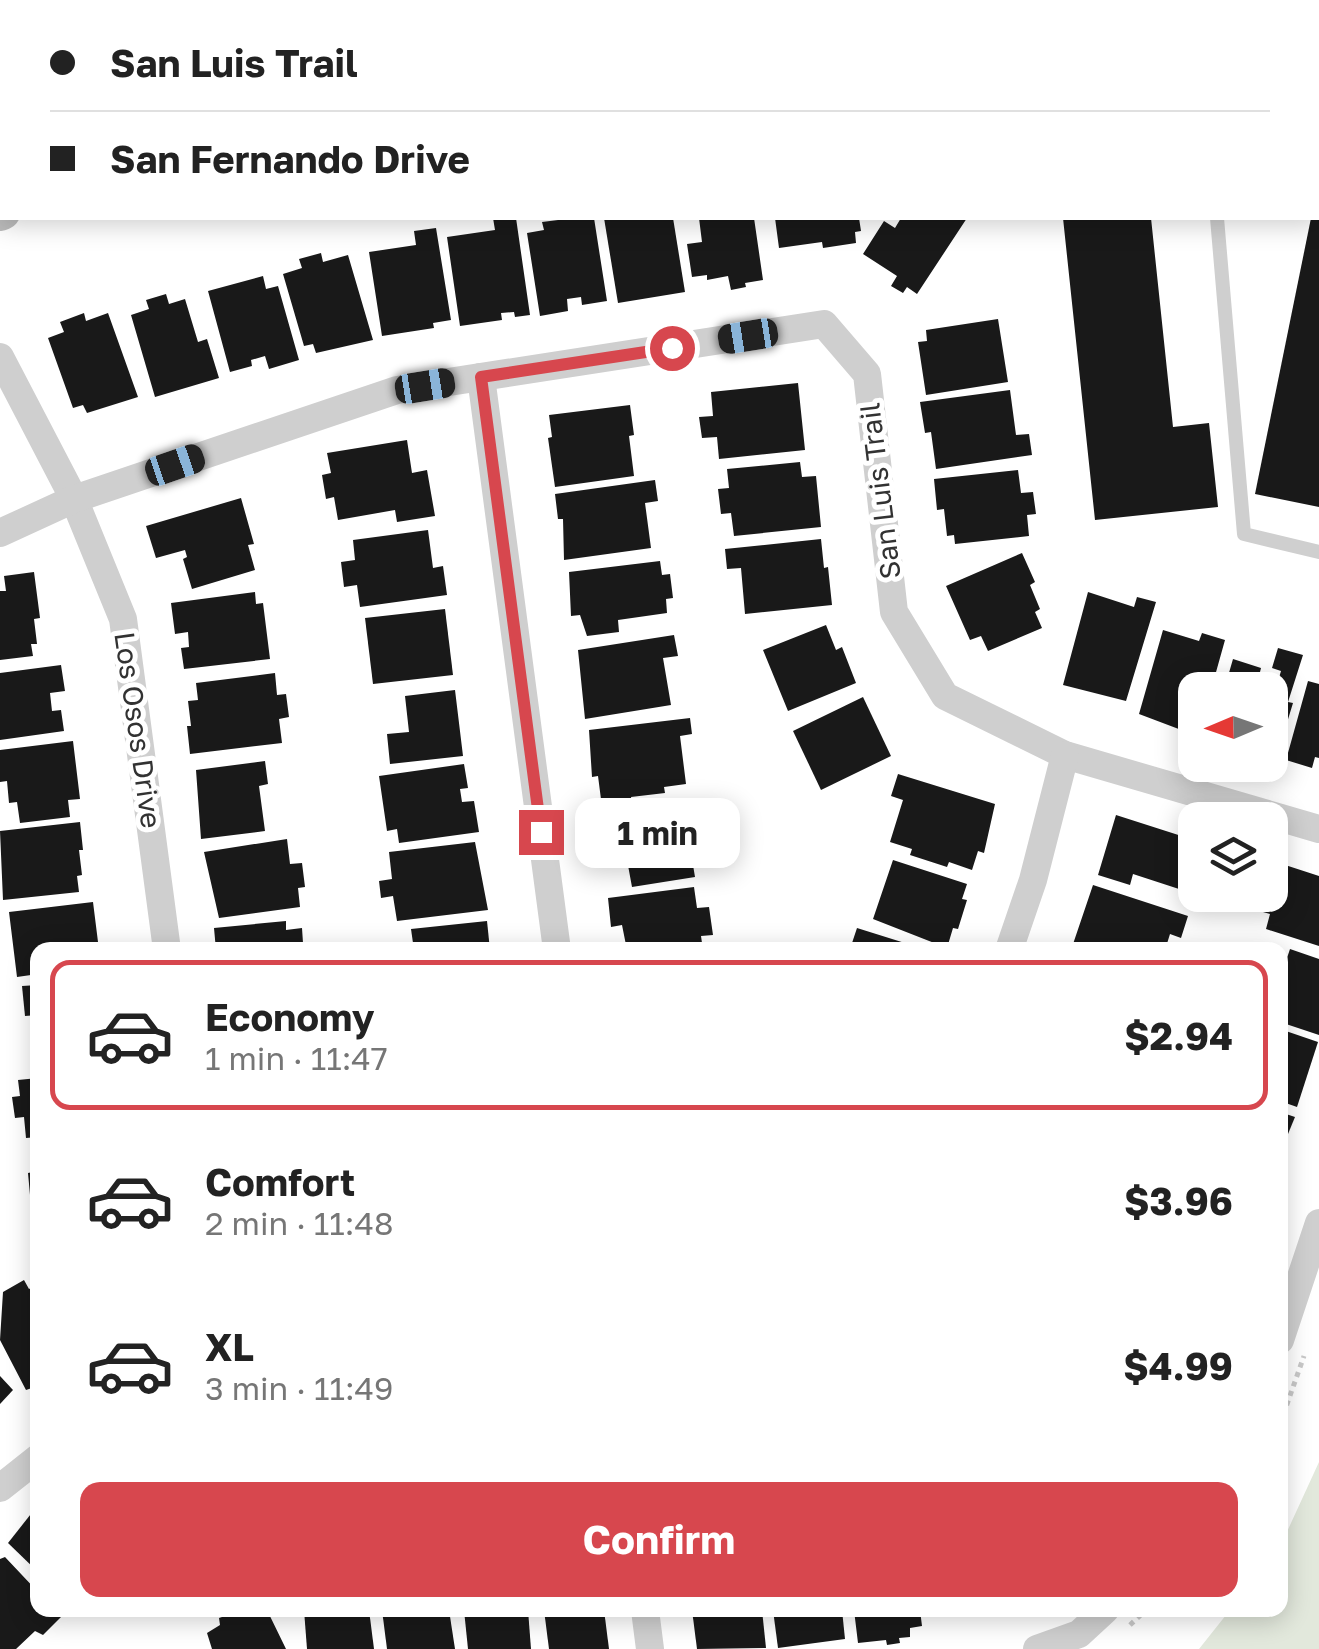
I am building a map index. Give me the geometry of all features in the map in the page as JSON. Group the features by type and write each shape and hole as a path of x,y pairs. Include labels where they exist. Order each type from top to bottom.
{"street":[{"name":"San Luis Trail","path":"0,533 74,500 397,390 824,324 867,374 894,612 945,696 1065,755 1319,829"},
{"name":"Los Osos Drive","path":"0,357 74,500 123,619 166,942"},
{"path":"481,377 556,942"},
{"path":"1012,942 1033,880 1065,755"},
{"path":"1294,1344 1319,1223"},
{"path":"0,1488 30,1464"},
{"path":"645,1617 650,1649"},
{"path":"1038,1649 1078,1634 1097,1617"}],"lane":[{"path":"1217,220 1244,534 1319,552"}],"path":[{"path":"1288,1378 1294,1344"}],"shaded area":[{"path":"1319,1462 1319,1649 1199,1649 1224,1617 1288,1617 1288,1530"}],"building":[{"path":"493,220 516,220 530,315 515,317 514,312 501,313 502,320 460,326 447,237 495,230"},
{"path":"594,220 607,301 582,305 581,297 567,299 568,311 540,316 527,233 544,230 542,222"},
{"path":"604,220 673,220 685,292 618,303"},
{"path":"699,220 754,220 763,280 731,290 728,276 707,280 707,275 692,277 687,244 702,242"},
{"path":"775,220 859,220 861,231 855,232 856,243 823,248 822,242 779,248"},
{"path":"900,220 966,220 917,294 907,287 903,293 891,286 897,276 863,254 884,221 895,228"},
{"path":"1063,220 1151,220 1173,427 1209,423 1218,507 1095,520"},
{"path":"1311,220 1319,220 1319,507 1255,494"},
{"path":"436,228 451,320 433,323 434,328 382,336 369,252 416,245 414,231"},
{"path":"321,253 323,262 348,255 373,340 316,353 313,344 304,346 283,274 302,268 299,259"},
{"path":"263,276 266,289 278,286 299,360 269,369 265,356 251,360 252,366 230,372 208,291"},
{"path":"166,294 169,304 185,299 198,342 207,339 219,378 155,397 131,315 149,309 146,300"},
{"path":"84,313 86,321 108,313 138,397 87,413 83,405 73,408 48,338 64,332 60,322"},
{"path":"998,319 1008,382 926,395 918,342 927,341 926,330"},
{"path":"798,383 805,450 719,459 717,437 702,438 699,417 713,416 711,392"},
{"path":"1010,390 1016,435 1029,434 1032,455 936,469 931,432 925,433 920,402"},
{"path":"630,405 634,476 555,487 549,415"},
{"path":"407,440 412,473 427,470 435,516 397,522 395,510 338,520 334,497 326,499 322,475 331,473 327,453"},
{"path":"800,462 802,477 816,476 821,527 734,536 731,513 721,514 718,489 729,488 727,469"},
{"path":"1018,470 1021,493 1033,492 1036,514 1027,515 1029,536 955,544 954,535 947,536 944,509 937,510 934,479"},
{"path":"655,480 658,501 645,503 651,548 564,560 563,519 558,519 555,494"},
{"path":"241,498 254,544 248,545 255,570 192,589 183,559 187,557 185,550 156,558 146,526"},
{"path":"428,530 433,568 443,566 447,595 360,607 357,585 344,587 341,562 355,560 353,540"},
{"path":"821,539 832,605 745,614 741,568 727,569 725,549"},
{"path":"1022,553 1035,582 1030,585 1040,609 1035,612 1042,628 988,651 981,636 970,640 946,586"},
{"path":"660,561 662,575 670,574 673,598 666,599 667,613 618,620 619,632 587,636 580,615 571,616 569,572"},
{"path":"34,572 40,618 34,619 37,644 31,644 33,656 0,660 0,591 6,591 4,576"},
{"path":"255,592 256,604 263,603 270,659 184,669 181,648 189,647 188,632 175,634 171,603"},
{"path":"1088,592 1134,607 1137,597 1156,602 1126,701 1063,685"},
{"path":"445,609 453,675 373,684 365,618"},
{"path":"826,625 836,650 842,647 856,683 788,711 763,650"},
{"path":"1163,630 1199,641 1202,633 1225,640 1216,672 1178,672 1178,729 1139,714"},
{"path":"674,635 678,656 663,658 671,705 585,719 578,650"},
{"path":"1278,648 1303,655 1288,702 1288,672 1272,668"},
{"path":"1233,659 1261,668 1260,672 1229,672"},
{"path":"61,665 65,691 50,693 52,711 61,710 64,731 0,740 0,673"},
{"path":"275,673 277,695 286,694 289,717 279,719 282,743 190,754 188,701 198,700 196,683"},
{"path":"1308,681 1319,684 1319,758 1315,757 1312,768 1288,761"},
{"path":"455,690 463,756 390,764 387,734 409,732 405,696"},
{"path":"863,697 891,756 821,790 793,731"},
{"path":"690,718 692,734 680,736 686,784 664,787 665,793 631,797 632,803 602,807 598,776 592,777 589,730"},
{"path":"73,741 80,799 68,800 70,817 20,823 17,802 9,803 7,781 0,782 0,750"},
{"path":"265,761 268,784 259,786 265,831 201,839 196,770"},
{"path":"464,764 468,788 460,789 462,802 474,801 479,832 399,843 397,829 387,831 379,776"},
{"path":"898,774 995,804 984,853 978,851 972,870 910,855 912,849 890,842 903,800 891,796"},
{"path":"684,809 688,835 698,834 701,857 692,859 695,877 632,887 627,860 634,859 632,843 603,847 599,822"},
{"path":"1116,815 1178,835 1178,889 1133,874 1130,885 1098,875"},
{"path":"80,822 83,850 79,850 79,892 3,900 0,831"},
{"path":"287,839 290,864 302,863 305,887 298,888 300,907 219,918 204,852"},
{"path":"475,842 488,910 397,921 393,896 381,898 379,881 392,879 389,852"},
{"path":"893,860 967,884 962,899 967,900 958,929 953,928 949,942 932,942 873,919"},
{"path":"1288,866 1319,876 1319,946 1266,929 1270,914 1263,912 1288,912"},
{"path":"1093,885 1188,916 1181,938 1170,934 1168,942 1074,942"},
{"path":"694,887 697,908 709,907 713,935 701,936 702,942 625,942 622,925 611,927 608,898"},
{"path":"93,902 98,942 30,942 30,975 17,977 9,912"},
{"path":"286,921 286,930 302,928 303,942 215,942 214,928"},
{"path":"487,921 489,942 413,942 411,929"},
{"path":"857,928 902,942 852,942"},
{"path":"1290,949 1319,959 1319,1035 1288,1025"},
{"path":"22,986 30,986 30,1016 25,1016"},
{"path":"1288,1032 1318,1042 1297,1107 1288,1104"},
{"path":"30,1079 30,1138 26,1138 24,1117 15,1118 12,1097 20,1096 18,1080"},
{"path":"1288,1115 1295,1117 1288,1134"},
{"path":"24,1280 30,1288 30,1389 26,1390 0,1340 3,1292"},
{"path":"0,1376 13,1390 0,1404"},
{"path":"30,1515 30,1564 8,1543"},
{"path":"5,1557 30,1584 30,1617 61,1617 43,1635 35,1631 16,1649 0,1649 0,1559"},
{"path":"270,1617 286,1649 212,1649 207,1633 220,1625 219,1618"},
{"path":"305,1617 370,1617 374,1649 307,1649"},
{"path":"383,1617 450,1617 455,1649 387,1649"},
{"path":"465,1617 529,1617 531,1649 468,1649"},
{"path":"545,1617 605,1617 609,1649 549,1649"},
{"path":"693,1617 763,1617 766,1648 697,1649"},
{"path":"774,1617 843,1617 845,1639 778,1648"},
{"path":"855,1617 921,1617 922,1626 910,1628 910,1637 899,1638 900,1643 858,1643"}],"route":[{"path":"541,832 481,377 672,348"}]}
